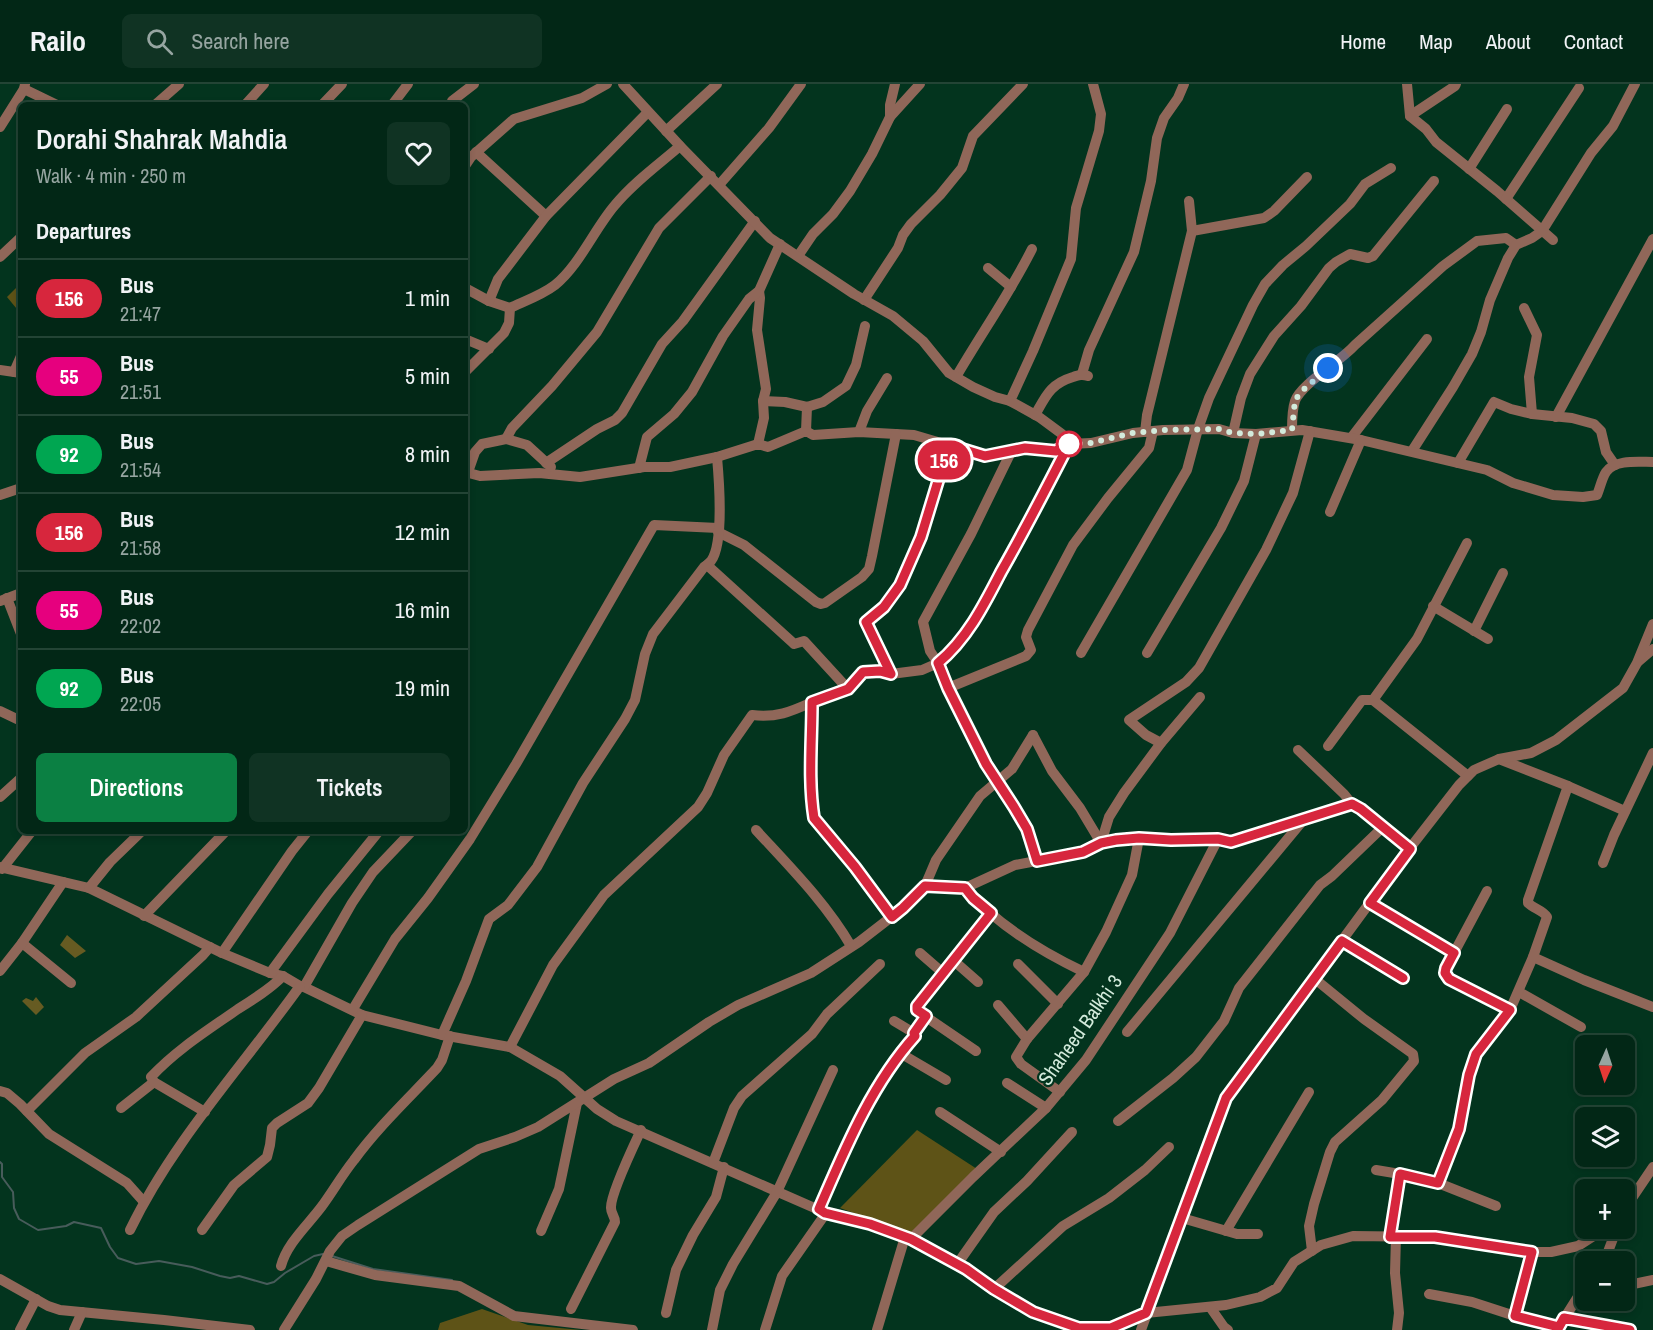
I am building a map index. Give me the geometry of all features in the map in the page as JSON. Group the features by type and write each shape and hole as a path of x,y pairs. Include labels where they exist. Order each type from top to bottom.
{"street":[{"path":"158,102 179,84"},
{"path":"248,102 264,84"},
{"path":"325,102 342,84"},
{"path":"394,102 408,84"},
{"path":"452,101 474,84"},
{"path":"468,162 476,152 514,119 582,98 607,84"},
{"path":"623,84 770,238 864,300 893,316 923,341 949,373 1035,415 1062,434 1069,444"},
{"path":"666,131 717,84"},
{"path":"719,185 769,128 801,84"},
{"path":"890,117 895,84"},
{"path":"798,256 813,234 833,214 850,191 890,117 920,84"},
{"path":"864,300 911,224 940,195 962,168 973,136 1023,84"},
{"path":"1010,401 1071,259 1076,208 1099,131 1101,114 1093,84"},
{"path":"1035,415 1047,394 1058,383 1085,375 1089,350 1134,252 1151,181 1157,138 1164,118 1178,98 1184,84"},
{"path":"1407,84 1410,116 1426,129 1436,142 1553,240"},
{"path":"1410,116 1456,84"},
{"path":"1412,451 1472,354 1490,300 1508,258 1516,246 1542,231 1591,153 1613,126 1635,84"},
{"path":"0,127 25,87 52,102"},
{"path":"1506,199 1579,88"},
{"path":"1468,168 1507,109"},
{"path":"489,301 498,279 546,216 648,112"},
{"path":"468,290 489,301 510,308 555,284 571,268 615,205 633,186 680,146"},
{"path":"476,152 546,216"},
{"path":"1081,653 1187,470 1209,398 1253,304 1265,284 1350,204 1365,184 1391,168"},
{"path":"506,439 512,428 552,386 597,332 659,228 711,176"},
{"path":"1192,231 1264,218 1274,211 1307,177"},
{"path":"1233,433 1241,398 1250,374 1274,336 1336,262 1350,254 1368,258 1373,256 1434,182"},
{"path":"948,688 1026,656 1031,650 1026,637 1028,630 1073,545 1149,448 1147,415 1192,231 1189,201"},
{"path":"546,463 597,429 615,420 622,413 662,344 682,321 754,221"},
{"path":"1292,430 1295,400 1302,391 1347,355 1443,266 1477,241 1506,238 1516,246"},
{"path":"1556,417 1653,239"},
{"path":"0,257 18,240"},
{"path":"639,468 647,437 674,414 692,392 723,336 749,300 759,291 780,244"},
{"path":"956,377 1017,278 1032,249"},
{"path":"988,268 1011,287"},
{"path":"758,444 764,418 763,401 766,389 757,330 759,291"},
{"path":"468,369 504,333 509,324 510,308"},
{"path":"1524,308 1537,335 1528,377 1532,414"},
{"path":"763,401 785,402 807,407 823,402 846,386 856,365 865,326"},
{"path":"1330,512 1356,439 1427,339"},
{"path":"468,340 489,349"},
{"path":"0,370 17,373"},
{"path":"859,432 867,411 887,378"},
{"path":"1458,463 1494,402 1510,409 1532,414 1572,418 1594,424 1601,431 1606,452 1615,465"},
{"path":"806,431 807,407"},
{"path":"806,431 813,435 859,432 914,435 985,456 1025,448 1056,451 1069,444 1091,443 1149,432 1198,429 1219,429 1233,433 1256,434 1292,430 1310,431 1412,451 1487,470 1513,483 1552,495 1583,497 1597,495 1607,471 1615,465 1652,460"},
{"path":"468,473 480,476 539,473 580,477 639,468 670,467 717,457 758,444 768,447 806,431"},
{"path":"1161,742 1146,735 1129,720 1186,682 1199,668 1271,541 1293,493 1310,431"},
{"path":"202,1230 234,1185 267,1157 272,1128 308,1103 319,1088 395,939 428,898 470,839 654,525 718,530 744,545 816,602 825,603 862,577 868,569 873,556 896,434"},
{"path":"1147,653 1221,528 1244,481 1256,434"},
{"path":"468,468 475,452 482,444 506,439 527,445 560,475"},
{"path":"510,1047 553,965 604,895 698,807 724,755 752,715 778,715 801,708 848,689 863,672 880,671 891,674 922,670 948,656 975,621 1069,444"},
{"path":"891,674 866,622 884,607 900,585 921,537 949,445"},
{"path":"1011,452 971,534 923,622 930,651 938,663 986,764 1027,829 1037,861"},
{"path":"282,1266 289,1248 323,1205 354,1159 442,1060 446,1036 489,920 508,905 537,867 583,783 626,719 635,700 645,654 653,634 712,560 718,530 720,502 717,457"},
{"path":"0,495 18,489"},
{"path":"1372,700 1417,639 1467,543"},
{"path":"706,565 792,642 804,640 848,689"},
{"path":"1473,632 1503,573"},
{"path":"4,599 18,628"},
{"path":"1433,606 1488,639"},
{"path":"1141,1330 1226,1098 1459,785 1474,770 1498,759 1531,753 1556,740 1623,687 1637,663 1653,624"},
{"path":"1637,663 1653,649"},
{"path":"1101,843 1109,817 1119,801 1161,742 1200,697"},
{"path":"1328,746 1362,700 1372,700 1468,776"},
{"path":"812,702 810,781 814,818 855,867 892,917"},
{"path":"0,711 18,720"},
{"path":"284,1330 342,1236 358,1225 479,1149 538,1127 614,1079 649,1063 738,1005 811,973 892,917 925,886 936,860 980,796 1012,769 1033,735 1052,771 1080,808 1101,843"},
{"path":"1298,750 1352,804 1410,849"},
{"path":"1603,863 1653,753"},
{"path":"1498,759 1625,811"},
{"path":"0,797 18,781"},
{"path":"1438,1183 1459,1129 1469,1075 1476,1054 1510,1010 1547,918 1544,913 1530,905 1528,900 1568,786"},
{"path":"925,886 965,888 1015,865 1083,852 1101,843 1139,838 1218,839 1231,842 1352,804"},
{"path":"1127,1032 1305,818"},
{"path":"1118,1121 1196,1057 1224,1021 1239,988 1320,885 1383,828"},
{"path":"756,830 839,925 852,946"},
{"path":"29,834 1,868 89,888 222,953 283,976 358,1012 446,1036 510,1047 560,1076 581,1101 616,1121 822,1211 870,1224 908,1238 958,1263 994,1289 1033,1312 1079,1328 1111,1328 1146,1313 1226,1305 1260,1297 1277,1288 1294,1262 1322,1245 1353,1236 1435,1237 1532,1252 1551,1252 1578,1246 1589,1239"},
{"path":"89,888 110,862 139,834"},
{"path":"144,916 223,834"},
{"path":"222,953 306,834"},
{"path":"270,973 328,894 377,834"},
{"path":"130,1230 144,1202 170,1161 302,987 373,872 409,834"},
{"path":"1060,1092 1021,1064 1016,1057 1028,1039 1084,972 1106,932 1132,875 1139,838"},
{"name":"Shaheed Balkhi 3","path":"908,1238 1046,1108 1086,1060 1170,933 1218,839"},
{"path":"0,971 63,882"},
{"path":"965,888 973,898 1027,942 1084,972"},
{"path":"1487,891 1445,973 1449,979 1510,1010"},
{"path":"1370,903 1454,953"},
{"path":"976,1051 917,1010 917,1006 991,913"},
{"path":"1342,941 1403,978"},
{"path":"22,943 71,982"},
{"path":"27,1111 85,1053 136,1017 210,947"},
{"path":"921,953 943,973"},
{"path":"1533,957 1653,1007"},
{"path":"953,960 978,982"},
{"path":"666,1313 676,1270 693,1235 716,1197 718,1165 734,1108 742,1096 812,1034 827,1014 880,964"},
{"path":"1018,964 1058,1004"},
{"path":"205,1112 154,1082 151,1077 170,1058 273,986 283,976"},
{"path":"1312,1251 1309,1226 1330,1152 1335,1142 1382,1100 1414,1061 1413,1054 1364,1019 1315,979"},
{"path":"1519,992 1581,1027"},
{"path":"998,1005 1028,1039"},
{"path":"765,1330 782,1276 822,1211 841,1157 868,1103 900,1053 915,1036 914,1033 926,1016"},
{"path":"894,1021 914,1033"},
{"path":"900,1053 946,1080"},
{"path":"712,1330 720,1290 733,1264 777,1192 833,1070"},
{"path":"121,1108 154,1082"},
{"path":"1007,1083 1046,1108"},
{"path":"0,1091 7,1093 49,1134 127,1183 144,1202"},
{"path":"1226,1231 1309,1092"},
{"path":"541,1231 559,1189 581,1101"},
{"path":"940,1112 1001,1152"},
{"path":"572,1309 615,1222 615,1215 611,1208 614,1193 641,1130"},
{"path":"958,1263 994,1212 1028,1181 1072,1132"},
{"path":"994,1289 1063,1226 1109,1198 1169,1148"},
{"path":"1635,1194 1653,1167"},
{"path":"1376,1170 1438,1183 1496,1206"},
{"path":"1397,1330 1399,1313 1394,1237 1400,1174"},
{"path":"1182,1218 1237,1234 1258,1234"},
{"path":"877,1330 908,1238"},
{"path":"1515,1316 1532,1252"},
{"path":"328,1257 375,1275 459,1286 514,1316 633,1330"},
{"path":"0,1279 48,1306 60,1310 250,1330"},
{"path":"1635,1284 1653,1280"},
{"path":"1429,1294 1472,1302 1515,1316 1560,1325 1631,1330"},
{"path":"20,1330 36,1299"},
{"path":"1560,1325 1575,1301"},
{"path":"1210,1307 1228,1330"},
{"path":"74,1330 82,1312"}],"shaded area":[{"path":"18,286 18,310 7,297"},
{"path":"67,935 86,951 75,958 60,945"},
{"path":"36,997 44,1007 36,1015 22,1001 26,998 33,1001"},
{"path":"917,1130 977,1169 912,1234 840,1208"},
{"path":"482,1309 528,1325 581,1330 438,1330 440,1323"}],"waterway":[{"path":"0,1162 2,1177 13,1192 14,1208 19,1219 38,1230 66,1226 74,1222 101,1228 118,1258 136,1264 159,1261 192,1267 230,1278 239,1276 267,1284 274,1282 314,1256 323,1254"},
{"path":"332,1256 373,1269 452,1280"}],"bus line":[{"name":"156","path":"1403,978 1342,941 1226,1098 1146,1313 1111,1328 1079,1328 1033,1312 966,1269 911,1239 870,1224 825,1213 819,1209 841,1157 868,1103 900,1053 915,1036 914,1033 926,1016 917,1010 917,1006 991,913 965,888 925,886 892,917 855,867 814,818 812,809 810,781 812,702 848,689 863,672 880,671 891,674 866,622 884,607 900,585 921,537 949,445 985,456 1025,448 1056,451 1069,444 975,621 948,656 938,663 986,764 1027,829 1037,861 1083,852 1101,843 1116,840 1218,839 1231,842 1352,804 1361,809 1410,849 1370,903 1454,953 1445,973 1449,979 1510,1010 1476,1054 1469,1075 1459,1129 1438,1183 1400,1174 1390,1237 1435,1237 1532,1252 1515,1316 1559,1327 1564,1318 1630,1330"}],"route":[{"path":"1069,444 1091,443 1133,433 1163,430 1219,429 1233,433 1256,434 1292,430 1295,400 1328,368"}]}
